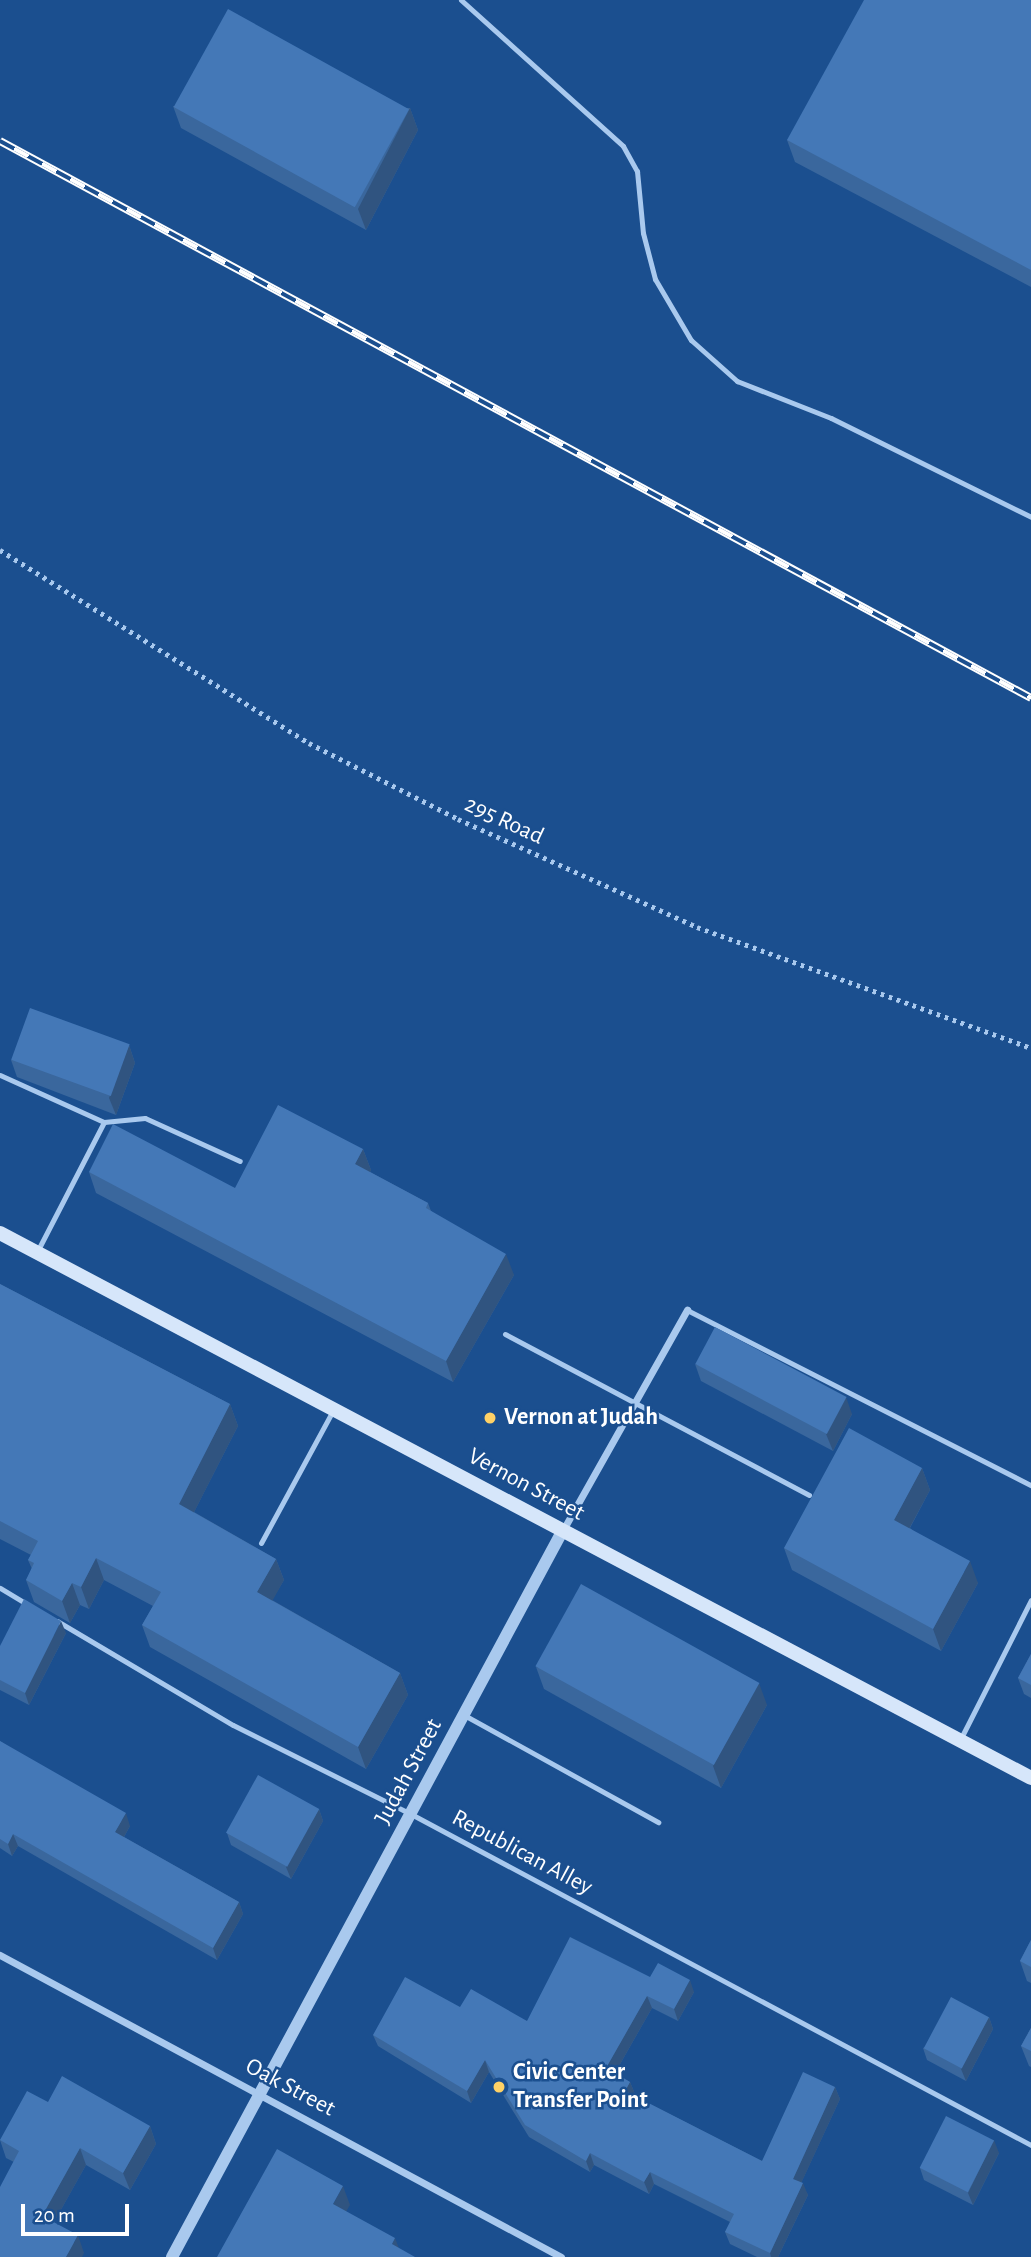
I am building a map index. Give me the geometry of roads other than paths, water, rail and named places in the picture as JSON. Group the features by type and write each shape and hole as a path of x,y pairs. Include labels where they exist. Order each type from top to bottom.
{"main road":[{"name":"Vernon Street","path":"0,1233 1031,1778"}],"street":[{"name":"Judah Street","path":"172,2257 563,1530 687,1310"},
{"name":"Oak Street","path":"0,1955 561,2257"}],"lane":[{"path":"461,0 623,146 637,171 643,233 656,279 691,340 737,381 831,418 1031,517"},
{"path":"0,1075 104,1122 145,1118 240,1161"},
{"path":"37,1252 104,1122"},
{"path":"687,1310 1031,1485"},
{"path":"505,1334 634,1405 809,1495"},
{"path":"261,1543 333,1409"},
{"path":"0,1588 35,1608"},
{"path":"960,1740 1031,1600"},
{"name":"Republican Alley","path":"47,1615 233,1724 411,1814 1031,2145"},
{"path":"464,1715 658,1822"}],"railway":[{"path":"0,141 1031,698"}],"place":[{"name":"Vernon at Judah","path":"490,1418"},
{"name":"Civic Center Transfer Point","path":"499,2087"}]}
